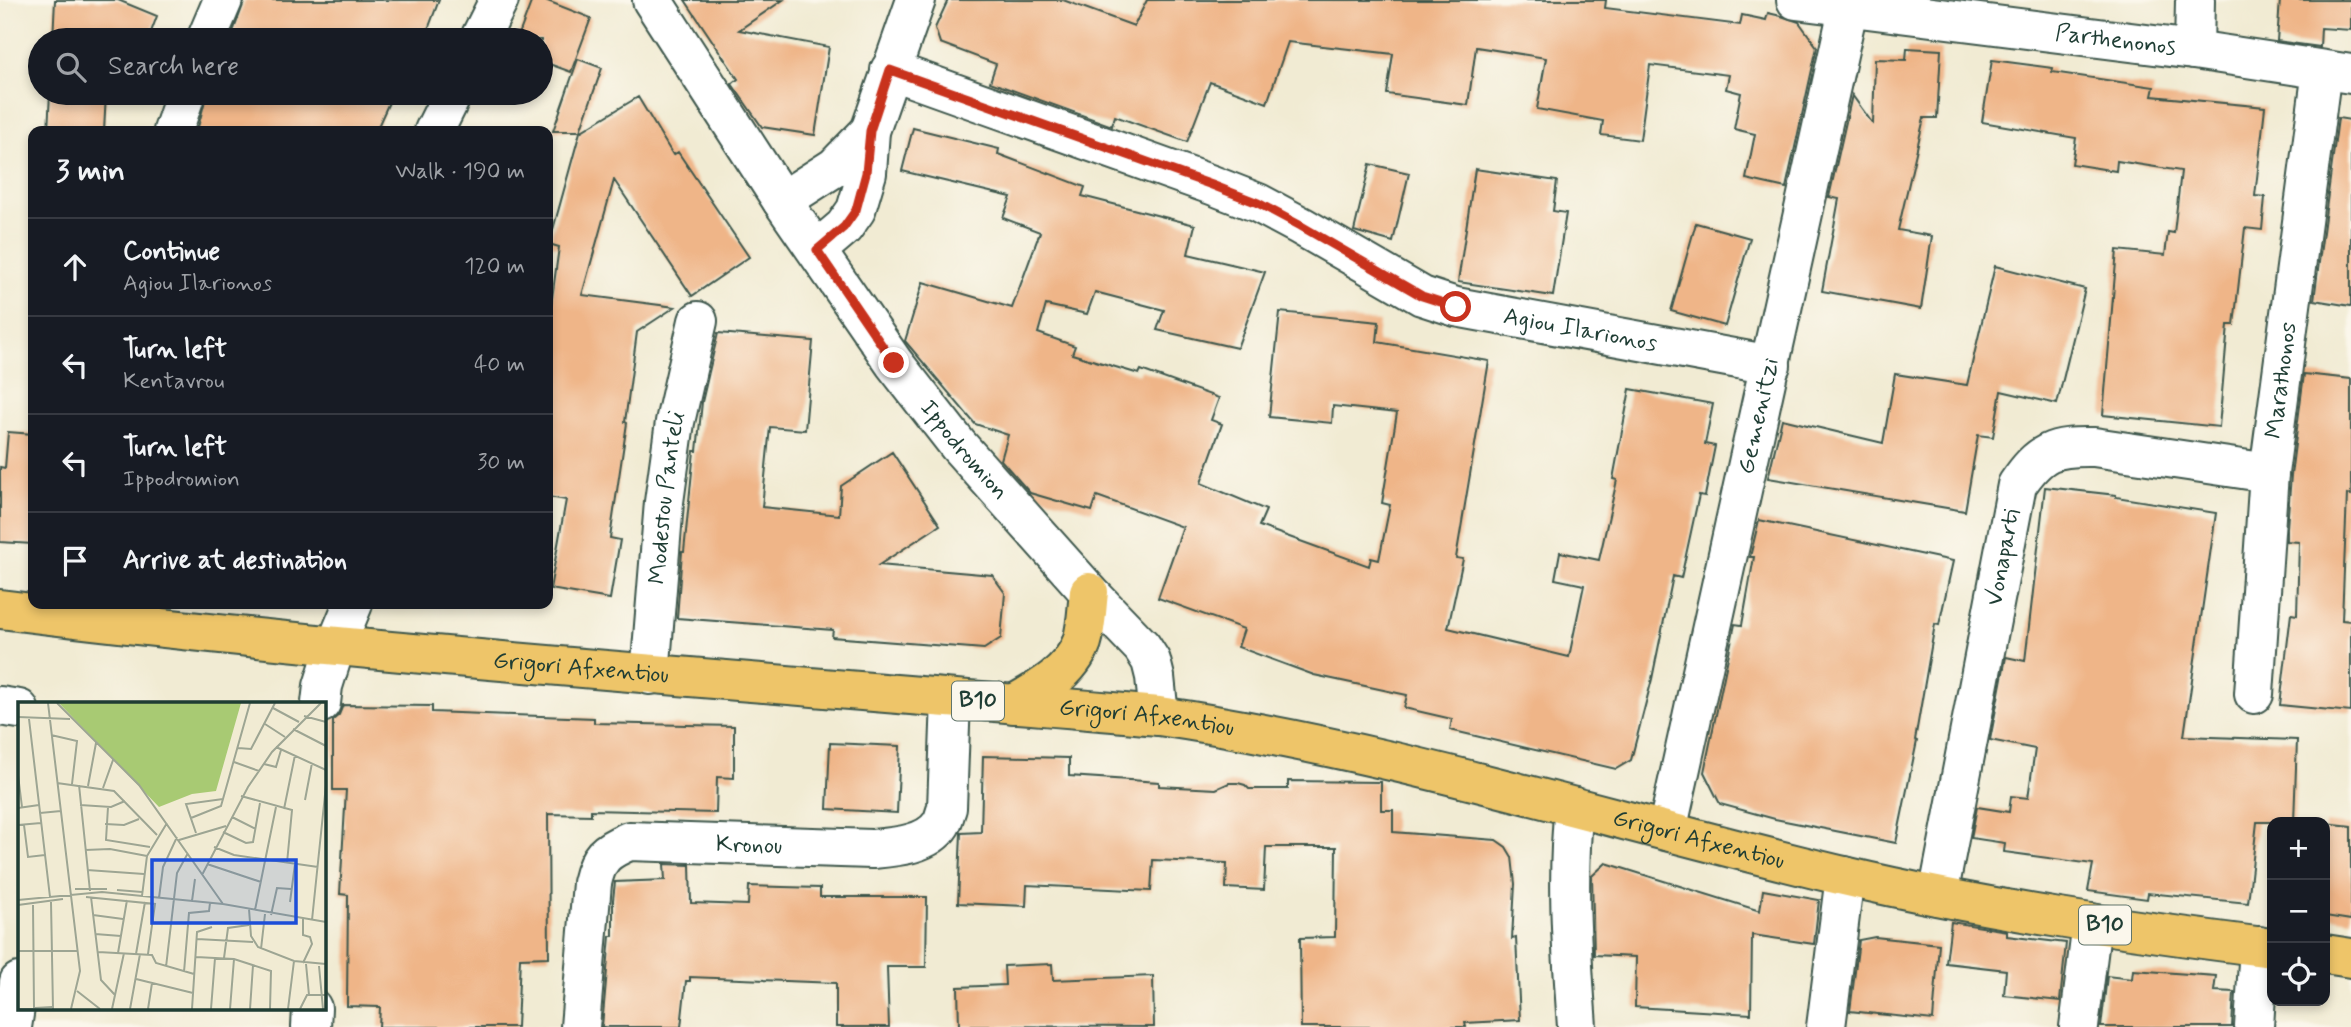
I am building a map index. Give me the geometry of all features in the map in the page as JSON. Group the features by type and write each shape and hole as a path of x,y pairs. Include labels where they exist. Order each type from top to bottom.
{"main road":[{"path":"1014,704 1041,689 1064,669 1076,654 1082,641 1088,592"},
{"name":"Grigori Afxentiou","path":"0,609 107,613 336,645 650,675 1159,716 1301,741 1440,773 1845,876 1938,896 2092,923 2266,947"},
{"path":"2330,955 2351,958"}],"street":[{"path":"211,28 223,0"},
{"path":"485,28 499,0"},
{"name":"Ippodromion","path":"652,0 782,201 894,363 958,445 1088,592 1142,647 1151,661 1158,694 1159,716"},
{"path":"817,250 844,227 856,210 866,173 870,131 916,0"},
{"name":"Parthenonos","path":"1796,0 1850,4 2337,72"},
{"path":"2194,50 2195,0"},
{"name":"Gemenitzi","path":"1667,831 1850,4"},
{"name":"Agiou Ilarionos","path":"890,70 1258,203 1422,296 1456,307 1771,365"},
{"name":"Marathonos","path":"2254,694 2269,473 2337,72"},
{"path":"175,126 182,105"},
{"path":"436,126 447,105"},
{"path":"782,201 835,167 870,131"},
{"name":"Modestou Panteli","path":"650,675 664,502 673,435 698,321"},
{"name":"Vonaparti","path":"1938,896 2017,485 2031,464 2050,450 2070,446 2094,447 2269,473"},
{"path":"321,702 323,686 336,645 351,609"},
{"name":"Kronou","path":"580,1027 592,883 596,866 608,850 629,841 872,849 893,847 928,836 942,823 947,808 951,699"},
{"path":"0,706 18,709"},
{"path":"1574,807 1569,896 1577,1027"},
{"path":"1826,1027 1845,876"},
{"path":"2080,1027 2092,923"},
{"path":"2253,1027 2266,947"},
{"path":"12,1027 18,988"}],"building":[{"path":"55,0 118,0 157,16 152,28 54,28"},
{"path":"245,0 439,0 428,28 234,28"},
{"path":"532,0 545,0 591,18 571,72 553,65 553,28 522,28"},
{"path":"685,0 783,0 739,30 829,47 815,135 762,127 732,84 738,79"},
{"path":"948,0 1063,0 1134,26 1147,0 1606,0 1605,8 1740,25 1742,15 1766,20 1768,13 1799,22 1817,47 1786,188 1746,179 1755,134 1734,129 1741,93 1726,89 1729,75 1650,65 1640,140 1601,135 1603,121 1537,109 1546,58 1476,47 1468,105 1387,94 1393,54 1288,42 1267,103 1210,82 1187,142 1115,116 1112,126 990,82 996,64 940,43 935,28"},
{"path":"2280,0 2351,0 2351,30 2321,28 2320,47 2277,41"},
{"path":"1907,48 1941,50 1937,118 1924,118 1898,230 1932,236 1921,309 1822,291 1839,199 1829,197 1852,95 1873,124 1875,59 1906,60"},
{"path":"578,59 602,68 580,131 553,131"},
{"path":"1992,60 2053,68 2052,72 2154,87 2152,96 2265,107 2255,196 2265,197 2262,230 2245,228 2234,325 2228,325 2219,427 2103,415 2117,250 2165,255 2168,232 2174,233 2181,171 2117,161 2116,171 2072,164 2076,138 1982,122"},
{"path":"638,97 673,155 678,152 749,257 692,296 614,180 582,295 675,307 637,332 610,538 620,540 610,599 553,590 553,572 566,500 553,498 553,291 559,247 553,245 553,230 580,132"},
{"path":"49,105 105,105 104,126 48,126"},
{"path":"204,105 388,105 378,126 198,126"},
{"path":"2338,118 2351,120 2351,306 2314,300"},
{"path":"913,128 999,149 998,154 1085,187 1082,196 1195,225 1188,254 1265,272 1237,348 1157,330 1164,310 1095,292 1087,314 1046,305 1038,333 1075,346 1072,354 1139,374 1141,370 1219,398 1211,420 1222,424 1201,483 1266,510 1259,526 1369,566 1371,558 1379,560 1390,505 1382,503 1397,413 1333,406 1332,423 1269,417 1280,312 1379,322 1377,342 1489,361 1456,558 1463,559 1448,628 1569,657 1584,585 1555,579 1560,552 1599,560 1617,480 1613,479 1630,389 1713,404 1705,444 1715,446 1705,496 1699,495 1681,578 1673,576 1652,679 1631,760 1616,769 1450,730 1452,719 1404,708 1407,695 1314,675 1238,647 1244,629 1158,598 1183,527 1097,496 1092,511 1030,493 1001,460 1008,435 975,424 905,341 923,282 1012,308 1040,232 1003,218 1011,197 902,171"},
{"path":"1370,164 1409,173 1393,242 1354,231"},
{"path":"1475,169 1557,181 1553,211 1566,213 1553,296 1458,282"},
{"path":"1696,223 1750,238 1725,326 1671,311"},
{"path":"1995,266 2085,289 2057,404 2001,391 1993,437 1978,435 1965,511 1768,478 1782,419 1883,443 1895,374 1967,385"},
{"path":"718,333 813,341 805,430 770,427 762,507 839,515 841,486 892,452 940,525 879,565 992,575 1005,593 1001,638 984,649 832,637 833,630 677,618 694,451 697,451 702,402"},
{"path":"2304,374 2351,379 2351,495 2347,494 2342,620 2351,621 2351,712 2280,705 2291,614 2297,615 2299,542 2286,541 2291,475"},
{"path":"8,432 28,434 28,544 0,542 0,467 5,468"},
{"path":"2045,487 2116,495 2216,513 2184,736 2297,740 2294,817 2267,817 2267,822 2257,822 2248,903 2148,893 2147,899 2088,891 2093,864 2004,852 2005,843 1971,838 1977,807 2009,812 2011,796 2028,798 2035,749 1990,740 2006,657 2025,661"},
{"path":"1759,520 1953,561 1939,625 1935,624 1915,740 1917,741 1896,843 1775,819 1720,804 1704,772 1735,624 1742,625 1754,557 1750,557"},
{"path":"343,705 432,706 432,712 594,718 594,723 734,726 734,778 717,777 716,813 591,810 591,815 548,814 549,957 520,958 517,1027 379,1027 380,1007 347,1006 348,895 340,894 346,790 333,790 333,720 339,715"},
{"path":"830,743 900,746 897,813 827,809"},
{"path":"983,756 1069,758 1069,776 1159,782 1159,786 1216,789 1229,783 1238,783 1249,789 1288,789 1288,781 1381,782 1381,810 1393,810 1393,832 1496,840 1506,847 1512,857 1515,884 1512,939 1516,938 1520,1020 1465,1023 1466,1027 1301,1027 1300,938 1335,937 1336,847 1266,847 1264,890 1226,888 1227,863 1153,860 1151,891 1027,885 1026,906 958,903 961,833 981,832"},
{"path":"2330,824 2351,826 2351,920 2330,917"},
{"path":"1606,863 1760,911 1763,890 1819,900 1814,944 1752,935 1751,1014 1635,1007 1636,957 1594,955 1592,876"},
{"path":"664,864 690,865 691,903 748,905 749,886 820,888 820,897 927,897 926,967 887,967 889,1027 836,1027 836,983 690,977 690,981 686,981 681,1027 602,1027 610,936 613,936 615,882 665,880"},
{"path":"1951,922 2007,931 2007,936 2066,943 2060,1001 2004,995 2006,970 1946,963"},
{"path":"1875,937 1939,944 1933,1020 1850,1011 1859,940"},
{"path":"1052,964 1053,980 1153,976 1154,1027 959,1026 958,987 1005,985 1004,966"},
{"path":"2133,970 2216,976 2214,991 2234,992 2232,1027 2101,1027 2107,976 2132,979"}],"route":[{"path":"894,363 817,250 844,227 856,210 866,173 870,131 890,70 1258,203 1422,296 1456,307"}]}
